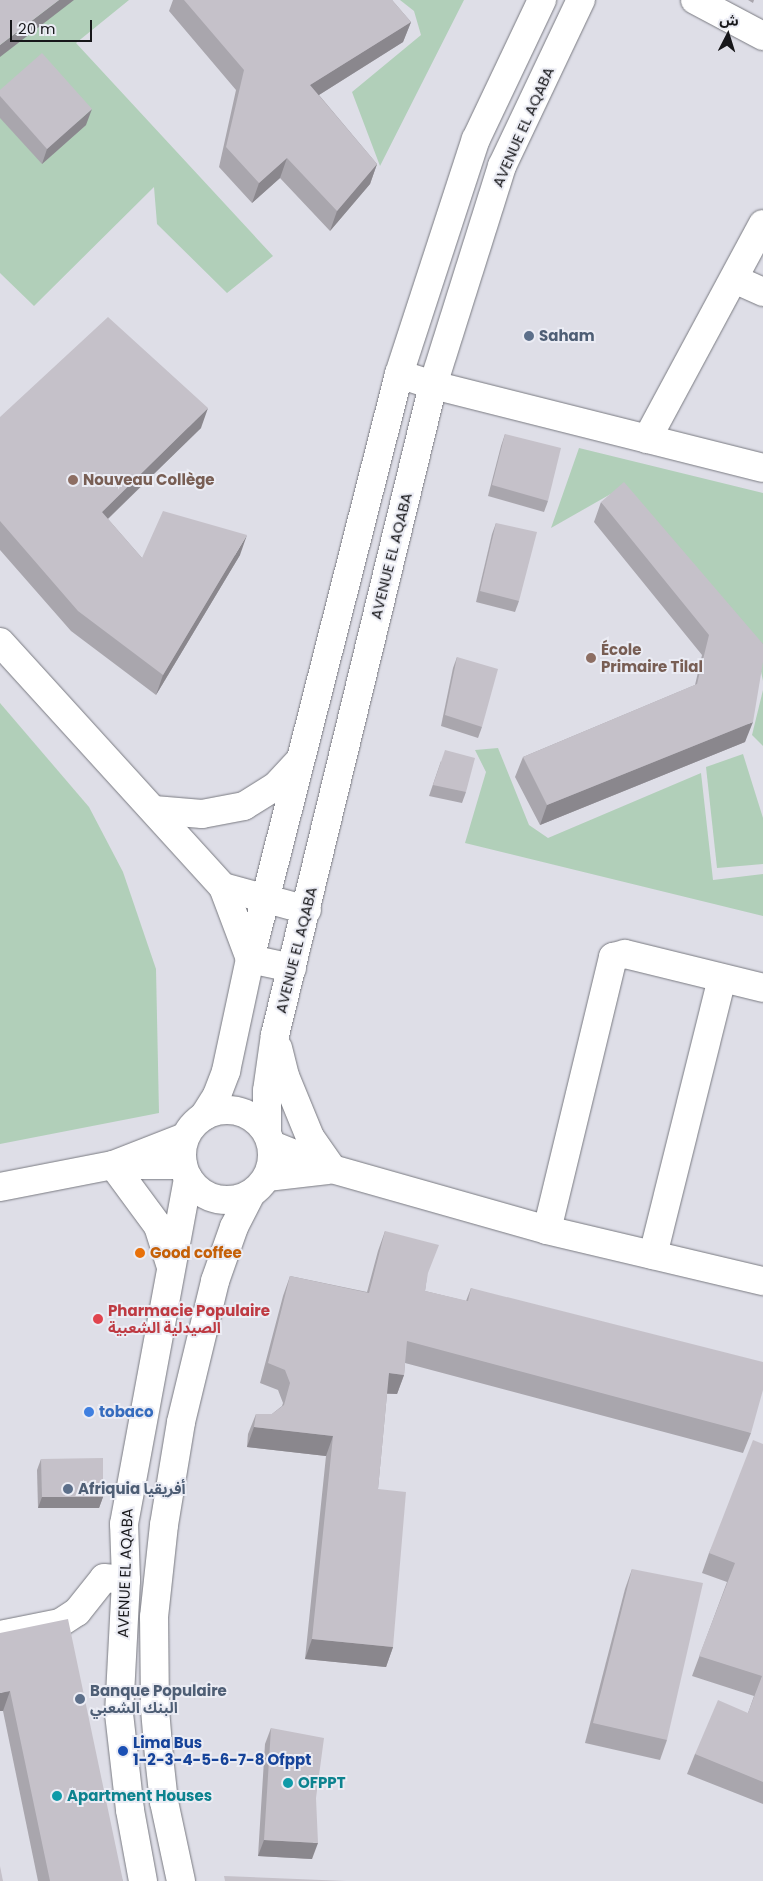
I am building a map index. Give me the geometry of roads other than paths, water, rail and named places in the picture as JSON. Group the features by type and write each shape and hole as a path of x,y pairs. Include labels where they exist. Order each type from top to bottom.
{"main road":[{"path":"0,1187 113,1165 185,1137 204,1116 217,1095 226,1071 250,959 399,374 476,138 542,0"},
{"name":"AVENUE EL AQABA","path":"269,1138 267,1091 275,1035 307,910 433,385 502,166 581,0"},
{"path":"695,0 763,36"},
{"path":"647,440 763,224"},
{"path":"734,279 763,292"},
{"path":"399,374 433,385 763,468"},
{"path":"0,642 223,887 250,959"},
{"path":"154,810 202,814 244,806 276,786 301,759"},
{"path":"223,887 307,910"},
{"path":"547,1230 613,957 625,954 763,988"},
{"path":"250,959 292,968"},
{"path":"653,1255 722,978"},
{"path":"275,1035 284,1076 307,1128 332,1169"},
{"path":"204,1116 232,1110 245,1113 269,1138 332,1169 547,1230 763,1281"},
{"path":"185,1137 185,1172"},
{"path":"259,1186 273,1159 269,1138"},
{"path":"113,1165 185,1172 209,1197 223,1200 259,1186 332,1169"},
{"path":"113,1165 158,1226 172,1271"},
{"name":"AVENUE EL AQABA","path":"144,1881 130,1810 119,1714 126,1580 124,1524 172,1271 185,1172"},
{"name":"AVENUE EL AQABA","path":"181,1881 164,1802 155,1709 155,1608 164,1525 181,1422 215,1281 234,1227 259,1186"},
{"path":"0,1635 60,1623 77,1612 104,1578 126,1580"}],"place":[{"name":"Saham","path":"529,336"},
{"name":"Nouveau Collège","path":"73,480"},
{"name":"École Primaire Tilal","path":"591,658"},
{"name":"Good coffee","path":"140,1253"},
{"name":"Pharmacie Populaire الصيدلية الشعبية","path":"98,1319"},
{"name":"tobaco","path":"89,1412"},
{"name":"Afriquia أفريقيا","path":"68,1489"},
{"name":"Banque Populaire البنك الشعبي","path":"80,1699"},
{"name":"Lima Bus 1-2-3-4-5-6-7-8 Ofppt","path":"123,1751"},
{"name":"OFPPT","path":"288,1783"},
{"name":"Apartment Houses","path":"57,1796"}]}
